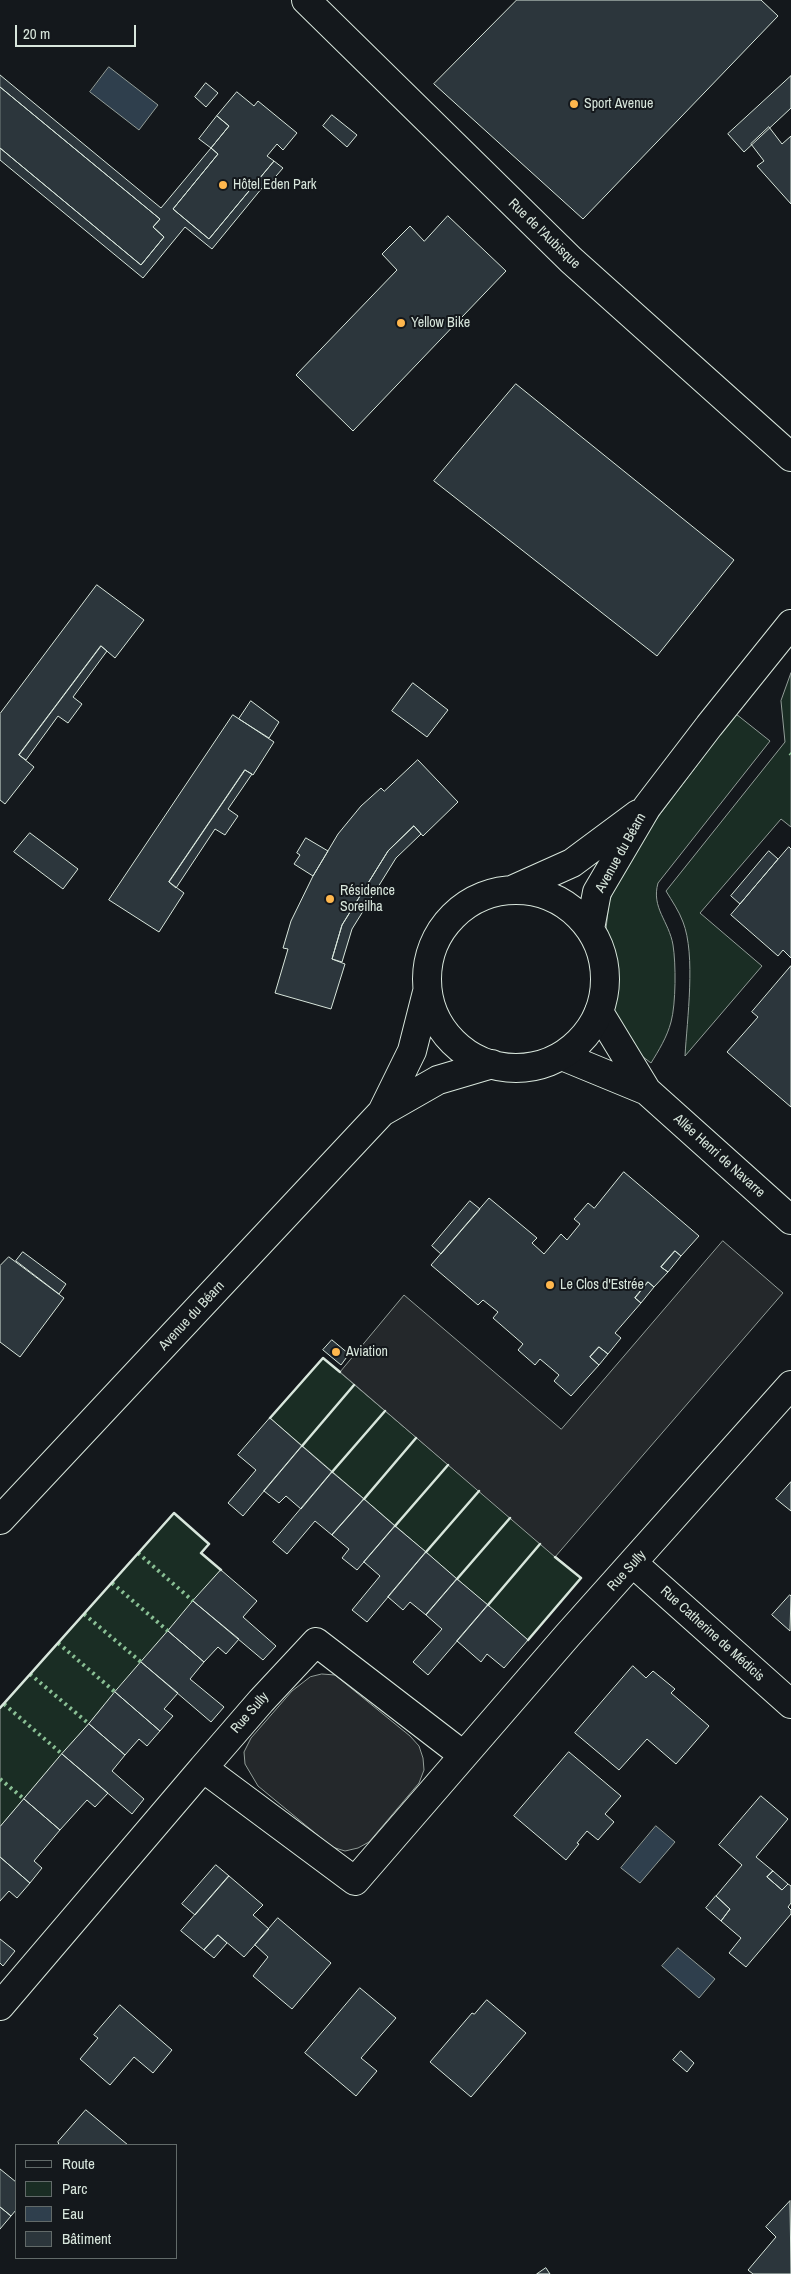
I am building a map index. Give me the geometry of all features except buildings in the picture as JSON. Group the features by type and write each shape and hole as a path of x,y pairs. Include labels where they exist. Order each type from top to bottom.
{"street":[{"name":"Rue de l'Aubisque","path":"306,0 570,260 791,457"},
{"name":"Avenue du Béarn","path":"590,929 597,892 647,808 708,726 791,624"},
{"name":"Avenue du Béarn","path":"514,889 572,864 647,808"},
{"path":"514,889 544,894 559,901 574,909 590,929 603,955 606,984 599,1012 584,1037 562,1056 536,1067 507,1068 479,1061 454,1045 437,1020 427,992 428,962 439,933 459,910 485,895 514,889"},
{"name":"Avenue du Béarn","path":"0,1520 382,1112 412,1051 427,992"},
{"name":"Allée Henri de Navarre","path":"599,1012 647,1091 791,1220"},
{"name":"Allée Henri de Navarre","path":"562,1056 647,1091"},
{"name":"Avenue du Béarn","path":"382,1112 438,1080 492,1064"},
{"name":"Rue Sully","path":"203,1768 355,1881 463,1755 791,1385"},
{"name":"Rue Catherine de Médicis","path":"634,1564 791,1704"},
{"name":"Rue Sully","path":"0,2006 261,1701 316,1642 463,1755"}],"green space":[{"path":"791,673 791,827 781,819 700,913 762,966 685,1056 690,988 689,952 683,922 666,891 785,742 781,701"},
{"path":"736,714 770,741 658,883 657,900 673,945 675,994 673,1014 669,1028 663,1043 651,1063 633,1049 613,1016 617,982 613,953 606,929 609,902 625,861"},
{"path":"323,1358 581,1578 528,1640 270,1418"},
{"path":"174,1513 209,1544 202,1553 221,1570 0,1827 0,1708"}],"shaded area":[{"path":"723,1241 783,1293 555,1557 340,1372 404,1295 561,1429"},
{"path":"322,1674 335,1675 410,1736 419,1746 423,1758 424,1770 419,1783 369,1842 358,1848 345,1851 332,1847 258,1786 245,1764 244,1752 251,1738 292,1691 310,1677"}],"water":[{"path":"109,67 158,105 139,130 90,92"},
{"path":"656,1826 675,1842 640,1883 621,1868"},
{"path":"678,1948 715,1979 699,1998 662,1966"}],"hedge":[{"path":"138,1553 193,1601"},
{"path":"112,1583 168,1631"},
{"path":"84,1614 141,1662"},
{"path":"58,1643 115,1692"},
{"path":"30,1674 89,1724"},
{"path":"4,1704 62,1754"},
{"path":"0,1779 24,1799"}],"wall":[{"path":"270,1418 323,1358 340,1372"},
{"path":"302,1446 354,1385"},
{"path":"332,1472 385,1411"},
{"path":"364,1499 416,1438"},
{"path":"395,1526 448,1465"},
{"path":"426,1552 479,1491"},
{"path":"0,1708 174,1513 209,1544 201,1553 221,1570"},
{"path":"457,1579 510,1518"},
{"path":"488,1605 540,1544"},
{"path":"528,1640 581,1578 555,1557"}],"place":[{"name":"Sport Avenue","path":"574,104"},
{"name":"Hôtel Eden Park","path":"223,185"},
{"name":"Yellow Bike","path":"401,323"},
{"name":"Résidence Soreilha","path":"330,899"},
{"name":"Le Clos d'Estrée","path":"550,1285"},
{"name":"Aviation","path":"336,1352"}]}
